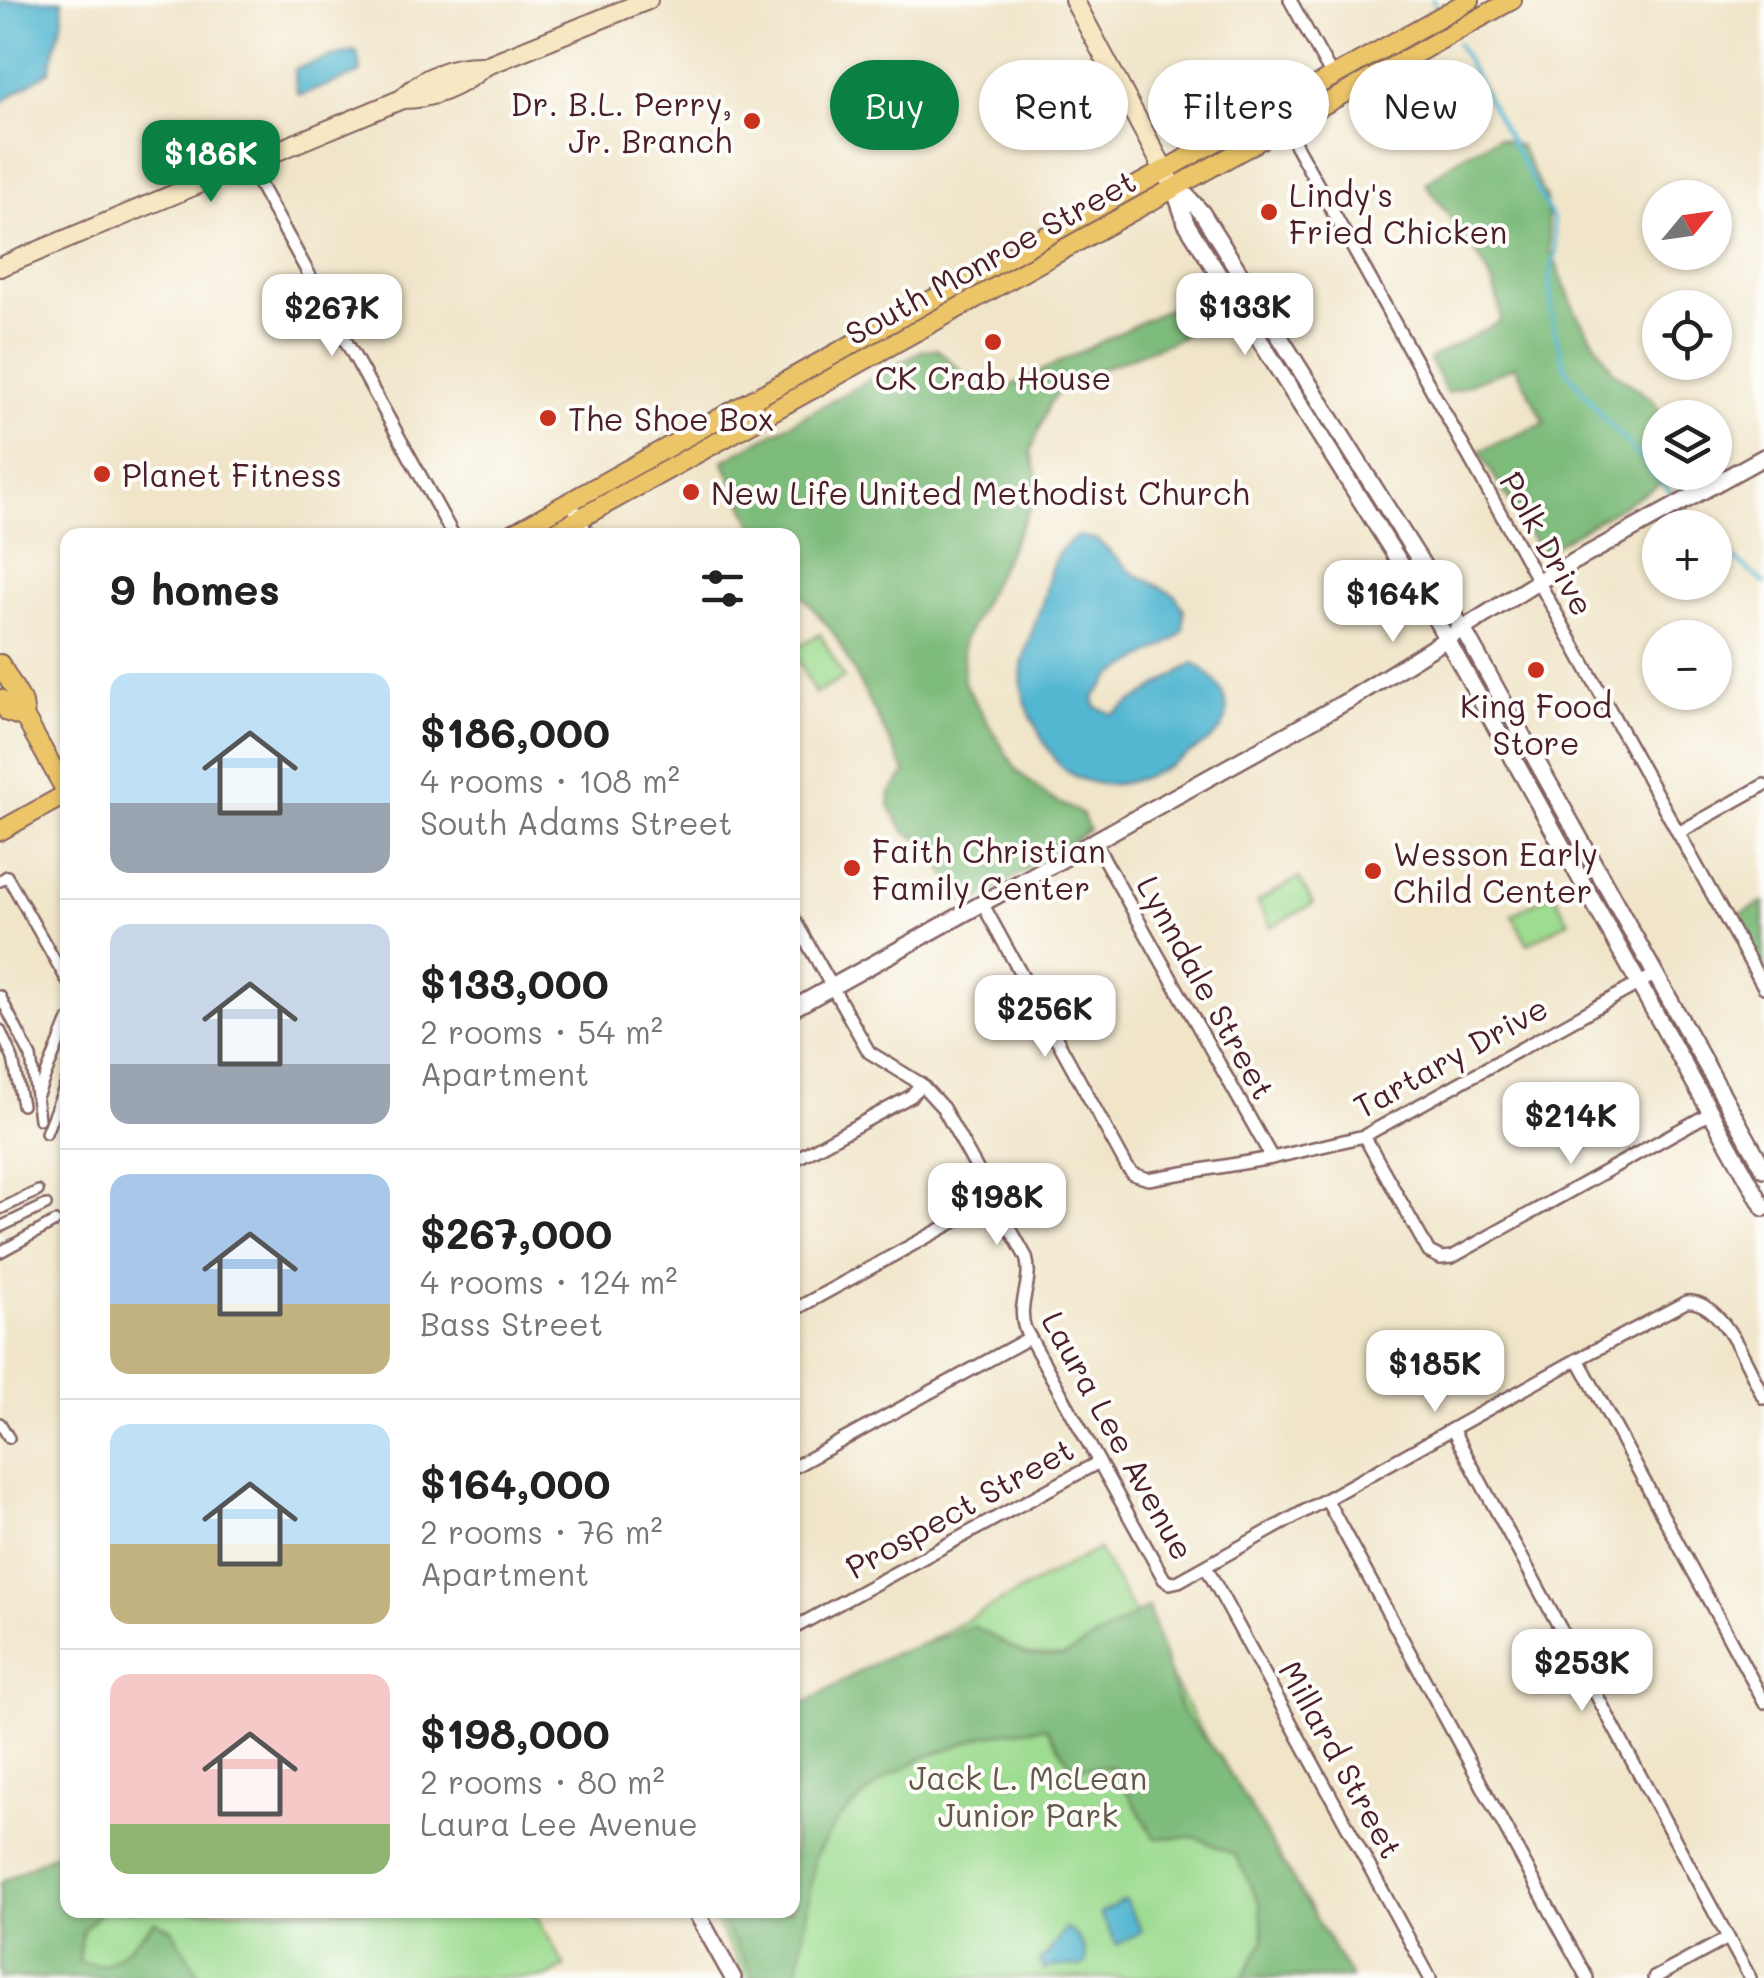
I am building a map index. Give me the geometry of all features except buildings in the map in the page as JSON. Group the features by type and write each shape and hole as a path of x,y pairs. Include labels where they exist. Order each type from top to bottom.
{"main road":[{"path":"0,267 402,100 424,100 466,82 485,66 648,0"},
{"path":"1074,0 1174,188"},
{"name":"South Monroe Street","path":"1361,60 1470,0"},
{"name":"South Monroe Street","path":"1329,101 1512,0"},
{"name":"South Monroe Street","path":"522,528 1349,67"},
{"path":"1345,92 1344,77 1349,68"},
{"name":"South Monroe Street","path":"584,527 1241,150"},
{"path":"0,664 23,703 24,718 60,781"},
{"path":"0,699 8,712 24,718"},
{"path":"0,831 60,797"}],"street":[{"path":"1290,0 1332,76"},
{"name":"Polk Drive","path":"1297,150 1764,987"},
{"path":"248,164 449,528"},
{"path":"1174,188 1202,213 1462,629 1764,1169"},
{"path":"1174,188 1186,223 1447,638 1764,1208"},
{"path":"800,1005 1348,700 1539,580 1764,457"},
{"path":"570,501 584,527"},
{"path":"1678,833 1764,784"},
{"name":"Lynndale Street","path":"1095,843 1272,1158"},
{"path":"0,880 7,876 60,970"},
{"path":"0,894 11,884"},
{"name":"Tartary Drive","path":"982,903 1127,1167 1142,1177 1162,1178 1272,1158 1364,1136 1656,974"},
{"name":"Laura Lee Avenue","path":"800,931 869,1052 921,1084 943,1108 1030,1268 1020,1309 1030,1338 1164,1579 1170,1583 1206,1566"},
{"path":"0,996 31,1058 38,1119"},
{"path":"0,1030 12,1059 22,1104"},
{"path":"36,1099 60,1040"},
{"path":"800,1157 912,1096 921,1084"},
{"path":"46,1133 60,1098"},
{"path":"1364,1136 1419,1238 1429,1252 1441,1258 1464,1251 1712,1112"},
{"path":"0,1208 38,1191"},
{"path":"800,1307 994,1200"},
{"path":"0,1227 46,1205"},
{"path":"0,1252 55,1222"},
{"path":"1206,1566 1686,1302 1701,1303 1722,1321 1764,1398"},
{"path":"800,1464 1030,1338"},
{"path":"1578,1359 1764,1702"},
{"path":"0,1424 8,1438"},
{"path":"1452,1430 1750,1978"},
{"name":"Prospect Street","path":"800,1626 1099,1462"},
{"path":"1326,1499 1587,1978"},
{"name":"Millard Street","path":"1206,1566 1430,1978"},
{"path":"700,1918 734,1978"},
{"path":"1654,1978 1728,1938"}],"green space":[{"path":"1498,138 1520,146 1546,199 1550,249 1576,313 1614,372 1653,400 1642,400 1642,490 1649,490 1541,553 1479,451 1545,423 1515,366 1447,393 1429,359 1501,321 1492,282 1483,265 1426,183 1474,150 1493,150 1493,140"},
{"path":"1180,303 1194,309 1199,320 1181,338 1066,382 1049,404 1031,451 1040,488 963,642 964,683 1017,771 1048,797 1082,814 1089,830 973,903 962,901 928,844 905,832 889,806 890,793 906,773 835,635 800,592 800,528 755,528 723,461 923,350 937,349 966,375 1000,391"},
{"path":"820,634 844,678 815,694 800,663 800,645"},
{"path":"1299,878 1313,904 1271,927 1257,902"},
{"path":"1553,892 1569,921 1528,944 1512,915"},
{"path":"1764,902 1764,973 1733,918"},
{"name":"Jack L. McLean Junior Park","path":"1098,1549 1342,1978 747,1978 713,1918 800,1918 800,1710"},
{"path":"1148,1607 1181,1711 1221,1758 1351,1978 1242,1978 1264,1941 1260,1904 1235,1855 1195,1837 1155,1838 1112,1767 1072,1767 1046,1727 987,1735 925,1757 886,1778 839,1818 815,1856 797,1978 754,1977 721,1918 800,1918 800,1706 885,1657 973,1626 1026,1655 1063,1657"},
{"path":"60,1851 60,1918 537,1918 565,1967 545,1978 0,1978 0,1883"},
{"path":"60,1851 60,1918 95,1918 83,1930 78,1962 104,1965 155,1921 172,1929 201,1978 0,1978 0,1883"}],"water":[{"path":"0,0 62,0 63,18 49,71 0,103"},
{"path":"357,52 361,73 302,95 297,93 296,68"},
{"path":"1078,536 1097,540 1130,571 1175,595 1184,610 1183,631 1112,676 1094,697 1096,707 1113,714 1194,663 1215,681 1227,708 1223,726 1207,742 1150,775 1117,784 1084,780 1063,768 1037,729 1022,691 1023,661 1053,564 1061,550"},
{"path":"1125,1900 1142,1931 1117,1945 1100,1913"},
{"path":"1065,1929 1081,1942 1086,1963 1081,1967 1053,1966 1045,1970 1039,1960"}],"waterway":[{"path":"1433,0 1435,4"},
{"path":"1457,43 1553,219 1556,254 1549,277 1553,325 1566,369 1603,417 1677,499"},
{"path":"1732,557 1764,583"}],"place":[{"name":"Dr. B.L. Perry, Jr. Branch","path":"752,121"},
{"name":"Lindy's Fried Chicken","path":"1269,212"},
{"name":"CK Crab House","path":"993,342"},
{"name":"The Shoe Box","path":"548,418"},
{"name":"Planet Fitness","path":"102,474"},
{"name":"New Life United Methodist Church","path":"691,492"},
{"name":"King Food Store","path":"1536,670"},
{"name":"Faith Christian Family Center","path":"852,868"},
{"name":"Wesson Early Child Center","path":"1373,871"}]}
